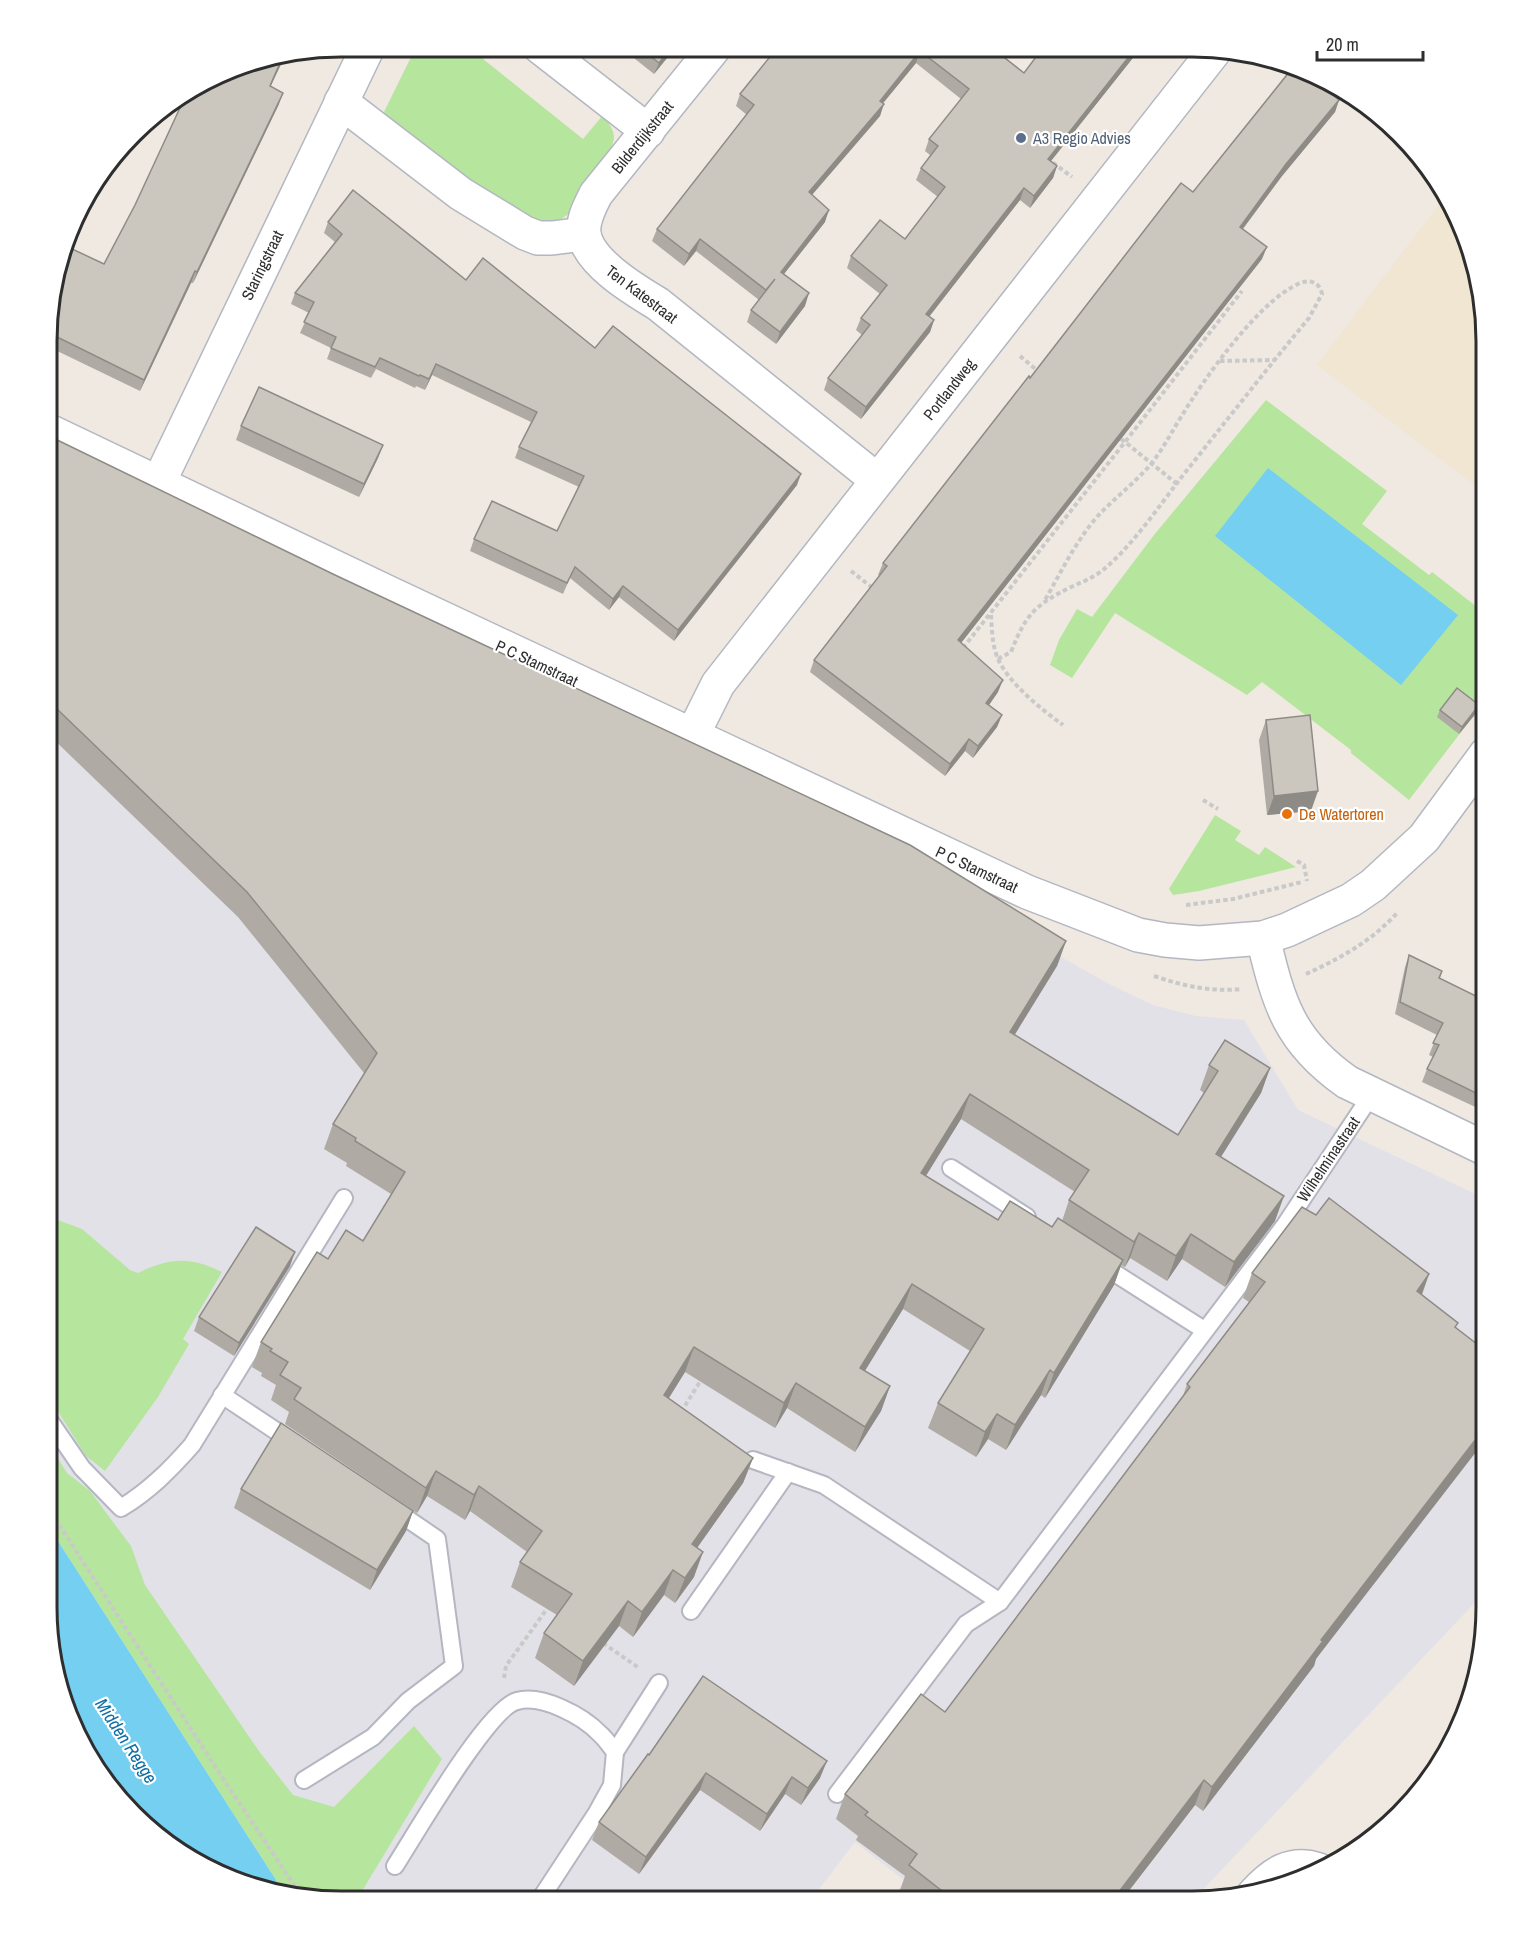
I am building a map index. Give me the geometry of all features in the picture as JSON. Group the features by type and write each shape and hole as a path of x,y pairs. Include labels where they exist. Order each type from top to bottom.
{"street":[{"name":"Staringstraat","path":"158,484 363,57"},
{"path":"553,57 648,131"},
{"name":"Bilderdijkstraat","path":"584,234 586,218 596,194 707,57"},
{"name":"Portlandweg","path":"692,736 718,684 1209,58"},
{"path":"341,102 461,194 525,233 538,238 584,234"},
{"name":"Ten Katestraat","path":"584,234 588,246 605,266 634,290 658,304 877,480"},
{"name":"P C Stamstraat","path":"57,435 1027,892 1138,935 1199,943 1263,938 1351,900 1373,885 1424,838 1476,768"},
{"path":"1263,938 1274,984 1289,1020 1308,1049 1326,1067 1347,1082 1476,1144"},
{"path":"1266,1881 1282,1869 1304,1868"}],"lane":[{"name":"Wilhelminastraat","path":"1000,1602 1285,1225 1372,1094"},
{"path":"951,1168 1039,1224"},
{"path":"57,1432 82,1468 121,1508 141,1496 165,1475 192,1445 344,1198"},
{"path":"1087,1256 1204,1330"},
{"path":"222,1395 310,1454"},
{"path":"753,1460 824,1485 1000,1602 966,1624 837,1794"},
{"path":"691,1611 788,1472"},
{"path":"304,1780 373,1737 408,1701 454,1666 437,1539 378,1500"},
{"path":"546,1891 596,1814 612,1785 615,1752 659,1683"},
{"path":"395,1866 471,1747 500,1711 517,1701 537,1700 569,1711 600,1732 615,1752"}],"path":[{"path":"1044,156 1099,198"},
{"path":"998,659 1011,652 1020,628 1046,600 1103,570 1124,548 1309,318 1322,294 1320,287 1306,281 1295,285 1277,298 1254,321 1220,361 1152,462 1096,518 1078,541 1046,600"},
{"path":"958,655 1242,291"},
{"path":"1014,351 1042,374"},
{"path":"1220,361 1274,360"},
{"path":"1115,435 1177,484"},
{"path":"822,549 877,591"},
{"path":"991,614 992,637 998,659 1007,673 1042,709 1063,724"},
{"path":"1203,800 1218,809"},
{"path":"1297,861 1304,865 1307,881"},
{"path":"1176,906 1233,899 1316,878"},
{"path":"677,1418 707,1371"},
{"path":"683,1408 680,1413 690,1419"},
{"path":"57,1521 296,1888"},
{"path":"500,1711 506,1666 550,1604"},
{"path":"596,1637 659,1683"}],"shaded area":[{"path":"1440,203 1461,250 1474,304 1476,486 1317,365"},
{"path":"57,467 902,868 1111,985 1153,1005 1196,1016 1244,1020 1298,1110 1476,1194 1476,1602 1202,1890 897,1891 905,1881 855,1842 818,1891 313,1890 57,1507"}],"green space":[{"path":"411,57 480,57 583,139 603,115 614,136 609,153 580,199 560,220 541,228 380,120"},
{"path":"1266,400 1387,491 1362,524 1429,575 1432,572 1476,606 1476,713 1409,800 1351,753 1351,750 1262,682 1247,695 1115,613 1072,678 1050,665 1059,640 1077,609 1092,617 1154,535"},
{"path":"1215,815 1241,831 1235,840 1259,855 1265,847 1296,867 1199,891 1173,895 1169,889"},
{"path":"57,1220 82,1229 130,1270 138,1273 160,1264 180,1261 199,1263 222,1272 183,1339 189,1344 158,1397 105,1471 86,1456 57,1410"},
{"path":"57,1457 67,1473 90,1491 131,1546 145,1585 259,1751 293,1795 334,1807 414,1726 442,1759 362,1891 304,1889 279,1884 57,1540"}],"water":[{"path":"1268,468 1458,615 1401,685 1215,536"},
{"name":"Midden Regge","path":"57,1540 279,1884 215,1862 183,1843 140,1808 105,1765 86,1733 72,1698 62,1663 57,1607"}],"building":[{"path":"652,57 664,57 659,63"},
{"path":"770,57 915,57 880,101 884,104 809,192 829,210 781,272 809,293 780,332 751,310 775,279 766,290 700,239 689,254 657,229 754,105 740,94"},
{"path":"928,57 1004,57 1024,73 1036,57 1129,57 1048,159 1057,166 1034,196 1024,188 926,314 934,320 866,407 828,378 870,325 861,318 887,285 851,256 880,220 905,239 945,187 921,168 938,146 929,139 969,89"},
{"path":"280,63 270,86 283,93 144,380 57,337 62,285 72,249 104,264 135,205 180,107 215,86"},
{"path":"1288,74 1318,86 1339,100 1286,164 1240,227 1267,247 958,640 1003,680 986,703 1002,715 978,746 969,739 950,764 814,660 887,566 883,563 1181,183 1193,192"},
{"path":"353,190 466,280 483,258 595,348 613,326 801,474 678,630 623,586 613,599 575,567 567,583 474,539 492,501 557,531 584,476 519,447 537,412 436,364 429,379 380,358 375,367 331,348 336,337 304,322 314,302 295,293 342,234 328,222"},
{"path":"259,387 383,445 364,484 241,426"},
{"path":"57,440 335,575 910,845 1066,941 1010,1032 1178,1135 1218,1071 1209,1065 1225,1040 1270,1068 1216,1154 1284,1196 1234,1262 1191,1234 1176,1256 1139,1233 1134,1242 1069,1200 1089,1170 970,1094 921,1173 998,1220 1010,1201 1052,1227 1058,1218 1123,1260 1054,1373 1050,1370 1015,1425 997,1414 985,1432 938,1403 984,1329 912,1284 860,1368 890,1386 865,1427 796,1383 784,1403 694,1347 664,1395 753,1458 692,1544 703,1552 685,1578 673,1570 642,1612 628,1601 583,1661 544,1633 572,1594 520,1562 542,1531 479,1486 474,1495 436,1471 426,1488 294,1399 301,1388 280,1375 288,1362 270,1351 272,1349 261,1342 317,1252 328,1259 346,1230 363,1241 405,1172 355,1141 356,1138 333,1124 377,1053 247,892 57,709"},
{"path":"1457,688 1476,703 1476,709 1462,727 1440,710"},
{"path":"1310,715 1318,791 1274,796 1266,720"},
{"path":"1409,955 1442,971 1439,978 1476,996 1476,1093 1427,1069 1439,1045 1433,1043 1443,1023 1400,1002"},
{"path":"1329,1198 1429,1274 1417,1291 1458,1323 1455,1327 1476,1343 1476,1439 1321,1640 1323,1641 1212,1787 1204,1780 1120,1891 942,1891 909,1865 917,1854 865,1815 868,1812 845,1794 921,1694 945,1712 1190,1387 1187,1384 1265,1282 1252,1273 1302,1207 1316,1215"},
{"path":"256,1227 295,1252 239,1343 199,1317"},
{"path":"281,1423 413,1511 377,1570 241,1489"},
{"path":"703,1676 827,1761 808,1788 792,1777 767,1814 706,1773 646,1857 599,1822 649,1755"}],"place":[{"name":"A3 Regio Advies","path":"1021,138"},
{"name":"De Watertoren","path":"1287,814"}]}
